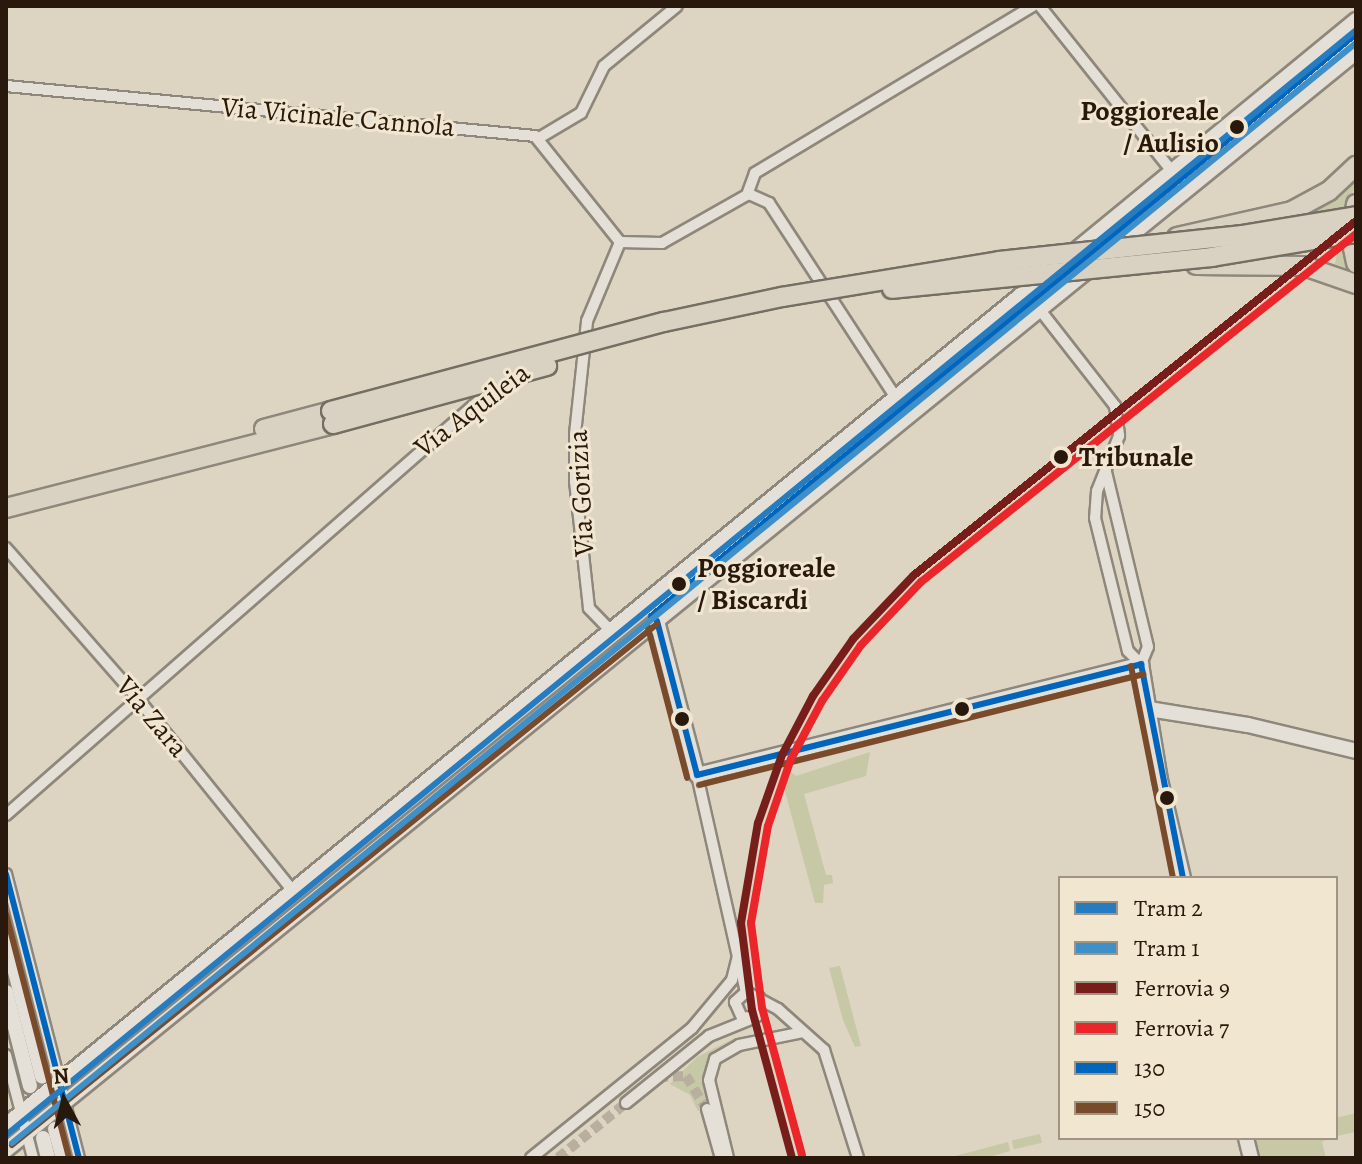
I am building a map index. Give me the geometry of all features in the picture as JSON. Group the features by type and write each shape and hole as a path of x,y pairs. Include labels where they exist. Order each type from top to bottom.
{"highway":[{"path":"1144,246 1292,211 1329,191 1356,166"},
{"path":"1356,204 1351,239 1356,263"},
{"path":"6,497 664,322 894,276 1144,246 1356,216"},
{"path":"6,508 773,310 901,287 1145,265 1356,233"},
{"path":"1145,265 1282,264 1313,268 1356,284"}],"main road":[{"path":"6,1125 1356,20"},
{"path":"6,1150 1356,52"},
{"path":"642,606 657,621 697,775 1141,664 1183,876"},
{"path":"1149,709 1248,725 1356,751"},
{"path":"6,937 36,1081 6,992"},
{"path":"48,1158 49,1134 63,1158"}],"street":[{"path":"620,242 539,138 581,113 604,66 677,6"},
{"path":"620,242 662,243 749,194 755,173 1033,6"},
{"path":"1040,6 1186,189"},
{"name":"Via Vicinale Cannola","path":"6,86 539,138"},
{"path":"749,194 769,203 896,398"},
{"path":"582,346 588,315 620,242"},
{"path":"1026,292 1115,406 1120,429 1095,497 1097,529 1128,651 1141,664 1148,647 1106,472"},
{"name":"Via Gorizia","path":"582,346 575,482 589,608 611,631"},
{"name":"Via Aquileia","path":"6,815 459,413 523,366 582,346"},
{"name":"Via Zara","path":"6,548 138,699 293,891"},
{"path":"697,775 739,952 743,994 735,1011 752,1019"},
{"path":"6,874 79,1158"},
{"path":"531,1158 692,1028 732,980 739,952"},
{"path":"714,1001 743,994 759,997 809,1035 828,1059 857,1155"},
{"path":"752,1019 761,1009 759,997"},
{"path":"626,1103 709,1036 778,1009"},
{"path":"725,1158 709,1073 715,1059 739,1045 791,1031 809,1035"},
{"path":"6,1055 33,1158"},
{"path":"707,1109 725,1158"}],"green space":[{"path":"1356,158 1356,184 1344,213 1349,269 1335,264 1338,249 1302,201"},
{"path":"870,752 866,776 804,794 826,875 832,875 833,883 824,885 823,903 815,903 782,780 789,771 796,776"},
{"path":"840,966 861,1046 855,1047 843,1020 829,968"},
{"path":"733,1039 734,1043 708,1062 713,1108 698,1111 690,1095 670,1084 697,1057"},
{"path":"1356,1113 1356,1132 1338,1136 1338,1118"},
{"path":"1040,1134 1042,1143 1014,1149 1012,1141"},
{"path":"1255,1140 1326,1140 1322,1142 1326,1158 1260,1158"},
{"path":"1008,1142 1010,1151 985,1158 948,1158"}],"tunnel":[{"path":"658,1077 686,1076 707,1109"},
{"path":"44,1083 55,1129"},
{"path":"558,1158 626,1103"}],"tram line":[{"name":"2","path":"6,1135 1356,30"},
{"name":"1","path":"12,1143 1356,43"}],"rail line":[{"name":"9","path":"792,1158 752,1010 741,923 758,823 782,755 813,696 853,639 914,575 1356,221"},
{"name":"7","path":"802,1155 762,1008 751,923 768,826 791,759 822,701 861,645 921,582 1356,234"}],"transit line":[{"name":"130","path":"651,616 1356,34"},
{"name":"130","path":"657,621 697,775"},
{"name":"150","path":"647,624 687,778"},
{"name":"150","path":"12,1145 657,624"},
{"name":"130","path":"1141,664 1183,876"},
{"name":"130","path":"697,775 1141,664"},
{"name":"150","path":"1131,666 1173,876"},
{"name":"150","path":"699,785 1143,674"},
{"name":"130","path":"6,874 79,1158"},
{"name":"150","path":"6,914 69,1158"}],"place":[{"name":"Poggioreale / Aulisio","path":"1237,127"},
{"name":"Tribunale","path":"1061,457"},
{"name":"Poggioreale / Biscardi","path":"679,584"}]}
